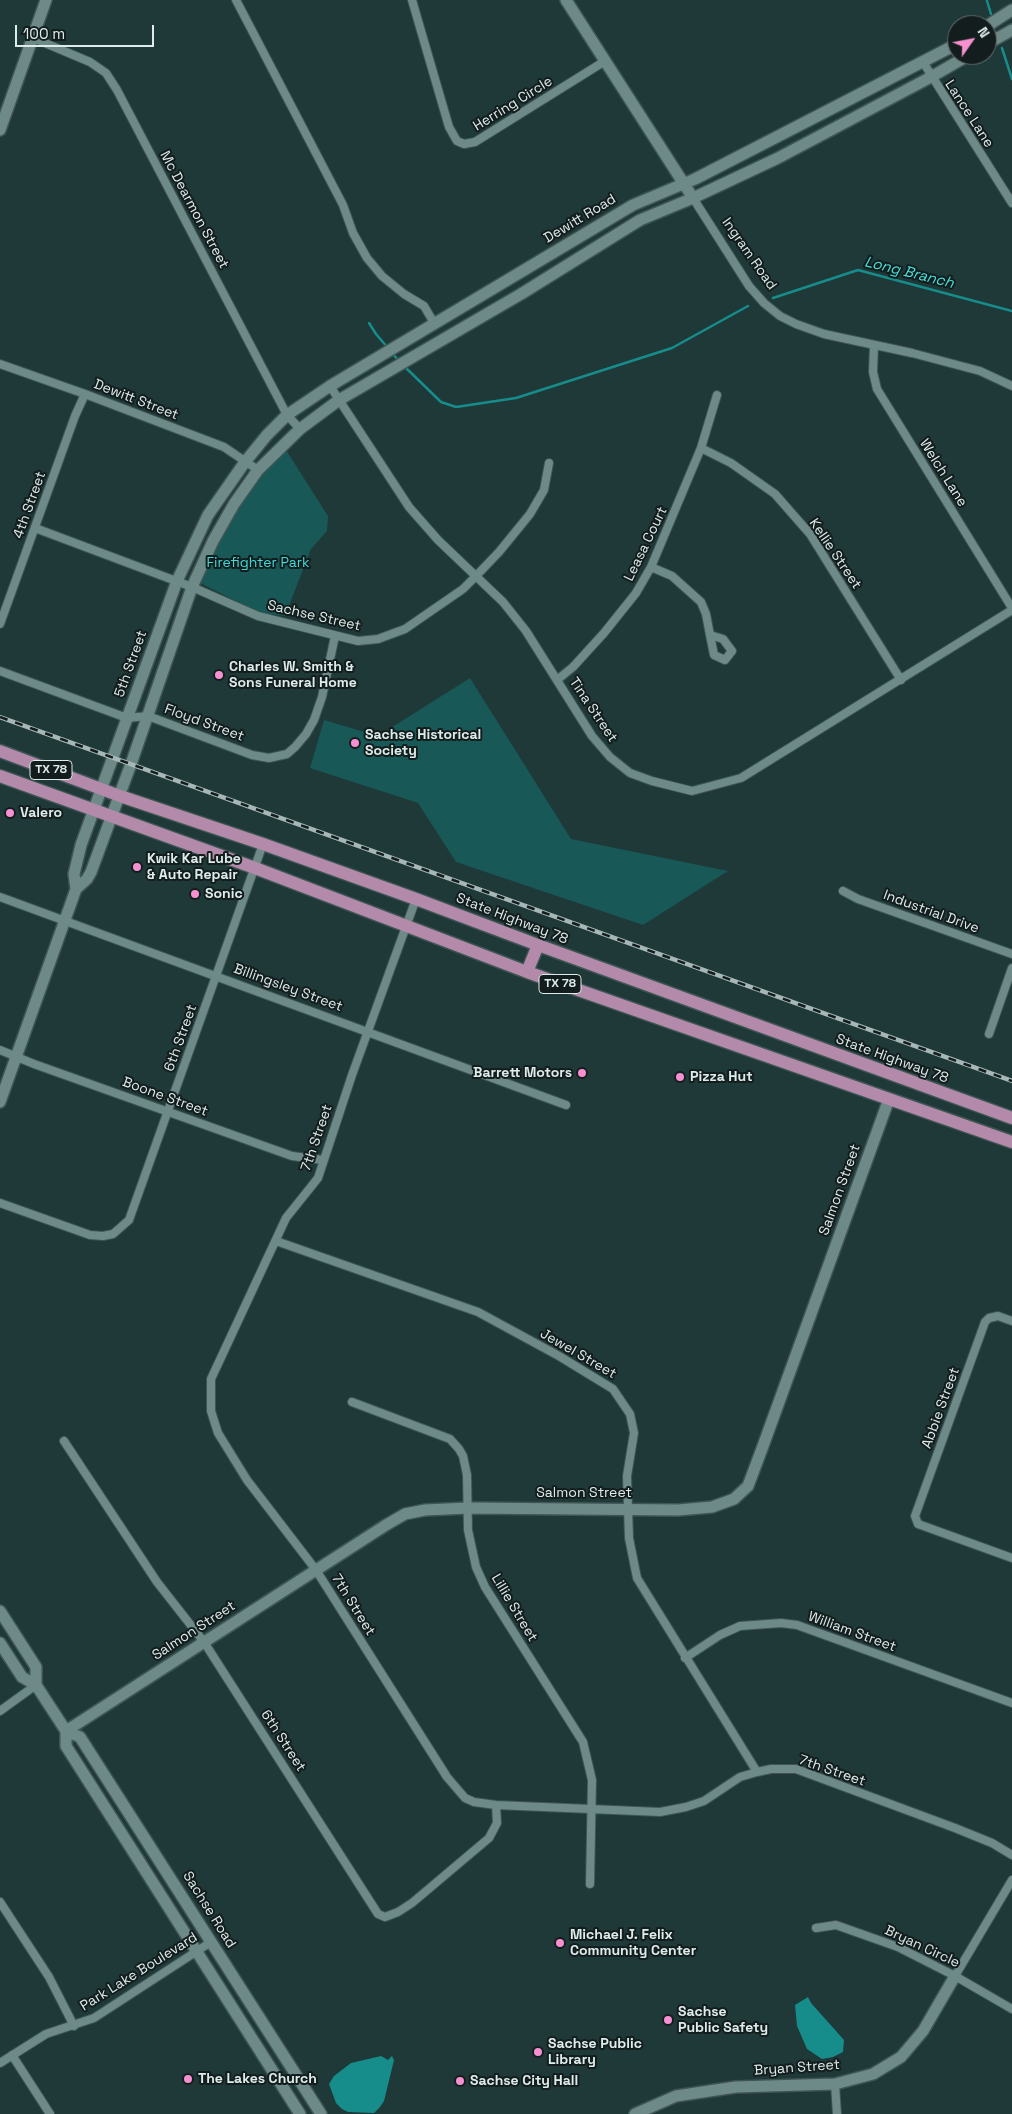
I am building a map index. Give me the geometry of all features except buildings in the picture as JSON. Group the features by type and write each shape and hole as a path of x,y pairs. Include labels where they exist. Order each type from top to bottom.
{"main road":[{"path":"0,130 46,0"},
{"name":"Ingram Road","path":"566,0 693,198"},
{"path":"997,20 1012,10"},
{"path":"997,38 1012,30"},
{"name":"Dewitt Road","path":"245,462 267,435 287,415 330,386 633,205 684,184 748,153 947,49"},
{"path":"258,470 300,429 338,400 484,316 614,235 654,214 778,158 952,65"},
{"path":"646,199 654,214"},
{"path":"474,299 484,316"},
{"path":"434,323 443,340"},
{"name":"5th Street","path":"76,889 74,874 81,844 177,581 208,515 245,462"},
{"name":"5th Street","path":"0,1102 76,889 87,879 91,872 120,796 192,587 234,504 258,470"},
{"path":"140,683 157,689"},
{"name":"State Highway 78","path":"0,752 120,796 263,844 416,899 538,946 1012,1118"},
{"path":"0,761 5,762 16,758"},
{"name":"TX 78","path":"0,776 255,868 527,972 1012,1142"},
{"path":"527,972 538,946"},
{"name":"Salmon Street","path":"66,1731 405,1514 425,1510 468,1508 628,1508 678,1510 712,1507 734,1499 748,1486 890,1099"},
{"name":"Sachse Road","path":"0,1611 36,1667 36,1686"},
{"name":"Sachse Road","path":"0,1643 22,1677 36,1686 66,1731 66,1746 300,2114"},
{"name":"Sachse Road","path":"66,1731 80,1736 321,2114"},
{"name":"Bryan Street","path":"635,2114 676,2096 736,2087 835,2084 873,2074 901,2057 923,2031 955,1976"}],"street":[{"path":"236,0 343,205 353,233 366,258 382,276 404,294 424,306 434,323"},
{"name":"Herring Circle","path":"412,0 449,127 457,141 464,144 475,142 605,61"},
{"name":"Mc Dearmon Street","path":"33,38 90,62 106,73 117,90 287,415 300,429"},
{"name":"Lance Lane","path":"923,62 1012,203"},
{"name":"Ingram Road","path":"693,198 749,286 764,303 780,316 824,334 980,371 1012,386"},
{"name":"Welch Lane","path":"874,345 873,372 882,398 1012,609"},
{"name":"Dewitt Street","path":"0,364 224,447 258,470"},
{"name":"Tina Street","path":"330,386 409,507 438,540 503,602 526,630 592,736 610,757 630,773 692,791 741,778 1012,609"},
{"name":"4th Street","path":"0,624 74,416 85,394"},
{"name":"Leasa Court","path":"557,680 573,667 604,633 636,593 652,567 701,448 717,395"},
{"name":"Kellie Street","path":"701,448 731,463 775,494 810,534 900,680"},
{"name":"Sachse Street","path":"35,528 177,581 258,616 297,624 358,641 378,639 405,629 463,589 476,576 499,552 530,514 544,490 549,463"},
{"path":"652,567 672,576 701,602 706,614 710,635"},
{"name":"Floyd Street","path":"0,671 127,718 148,716 252,755 269,758 286,754 300,742 314,720 322,697 336,636"},
{"name":"6th Street","path":"0,1203 90,1235 103,1236 113,1234 129,1220 263,844"},
{"name":"Industrial Drive","path":"843,890 858,898 1012,954"},
{"name":"Billingsley Street","path":"0,897 217,975 566,1105"},
{"name":"7th Street","path":"416,899 318,1178 286,1218 211,1379 211,1411 218,1433 247,1480 316,1570 447,1777 465,1798 474,1802 496,1805 660,1812 704,1801 740,1777 771,1769 796,1769 955,1828 992,1843 1012,1855"},
{"path":"989,1034 1012,968"},
{"name":"Boone Street","path":"0,1050 292,1156 323,1160"},
{"name":"Jewel Street","path":"276,1241 478,1312 559,1356 613,1389 630,1414 634,1433 627,1476 629,1538 637,1578 757,1772"},
{"name":"Abbie Street","path":"1012,1321 998,1316 989,1318 984,1322 915,1516 918,1524 1012,1558"},
{"name":"Lillie Street","path":"352,1402 450,1440 463,1456 467,1475 468,1530 476,1567 485,1587 583,1742 592,1780 590,1884"},
{"name":"6th Street","path":"64,1441 157,1582 204,1642 378,1914 385,1917 398,1912 412,1903 489,1838 497,1823 496,1805"},
{"name":"William Street","path":"685,1658 720,1635 740,1626 781,1623 797,1625 1012,1703"},
{"path":"0,1712 36,1686"},
{"name":"Bryan Street","path":"955,1976 1012,1880"},
{"path":"0,1902 49,1977 74,2026"},
{"name":"Bryan Circle","path":"816,1928 836,1925 898,1947 955,1976 1012,2009"},
{"name":"Park Lake Boulevard","path":"0,2063 46,2034 94,2018 211,1942"},
{"path":"12,2055 50,2114"},
{"path":"835,2084 837,2114"}],"green space":[{"name":"Firefighter Park","path":"286,450 328,516 327,531 311,549 285,616 260,613 200,583 232,516 258,479"},
{"path":"470,678 571,839 728,871 643,925 456,862 418,803 310,768 324,720 378,736"}],"shaded area":[{"path":"808,1997 811,2003 844,2040 843,2052 833,2057 822,2059 807,2049 797,2026 795,2005"},
{"path":"381,2056 388,2060 392,2056 394,2060 384,2101 380,2107 374,2113 348,2112 342,2109 336,2103 329,2084 334,2076 351,2063"}],"waterway":[{"path":"987,1 991,14"},
{"path":"1002,48 1012,79"},
{"name":"Long Branch","path":"773,298 858,270 1012,311"},
{"path":"405,367 441,402 456,407 516,398 672,348 748,306"},
{"path":"369,323 388,348"},
{"path":"391,352 399,361"}],"railway":[{"path":"0,717 1012,1081"}],"place":[{"name":"Charles W. Smith & Sons Funeral Home","path":"219,675"},
{"name":"Sachse Historical Society","path":"355,743"},
{"name":"Valero","path":"10,813"},
{"name":"Kwik Kar Lube & Auto Repair","path":"137,867"},
{"name":"Sonic","path":"195,894"},
{"name":"Barrett Motors","path":"582,1073"},
{"name":"Pizza Hut","path":"680,1077"},
{"name":"Michael J. Felix Community Center","path":"560,1943"},
{"name":"Sachse Public Safety","path":"668,2020"},
{"name":"Sachse Public Library","path":"538,2052"},
{"name":"The Lakes Church","path":"188,2079"},
{"name":"Sachse City Hall","path":"460,2081"}]}
